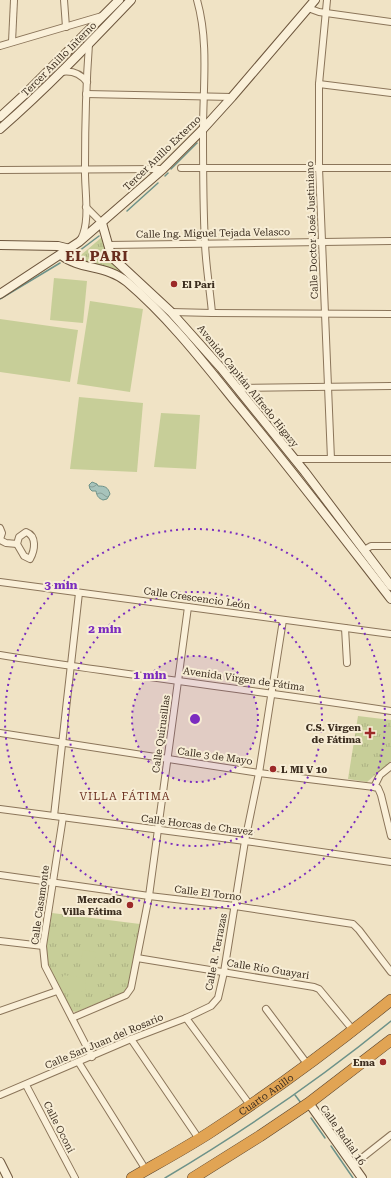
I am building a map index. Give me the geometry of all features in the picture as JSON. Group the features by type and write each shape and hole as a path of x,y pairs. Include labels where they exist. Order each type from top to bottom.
{"highway":[{"name":"Cuarto Anillo","path":"132,1178 199,1139 250,1105 308,1065 391,1000"},
{"path":"193,1178 309,1103 391,1040"}],"street":[{"path":"12,42 14,0"},
{"path":"64,0 66,26"},
{"path":"197,0 202,24 205,244 212,314"},
{"name":"Calle Doctor José Justiniano","path":"327,0 319,84 319,168 331,459"},
{"name":"Tercer Anillo Interno","path":"0,117 24,95 92,23 125,2"},
{"name":"Tercer Anillo Interno","path":"0,130 29,104 89,44 125,2"},
{"path":"311,3 325,13 391,22"},
{"name":"Tercer Anillo Externo","path":"0,294 70,249 102,223 162,169 203,129 232,97 311,3"},
{"path":"0,46 66,26 92,23"},
{"path":"79,242 86,227 86,94 89,44"},
{"path":"61,72 67,71 79,74 87,82"},
{"path":"319,84 391,93"},
{"path":"86,94 232,97"},
{"path":"181,168 391,168"},
{"path":"0,170 162,169"},
{"name":"Avenida Capitán Alfredo Higazy","path":"86,207 102,223 108,245 115,260 189,330 305,472 391,586"},
{"name":"Calle Ing. Miguel Tejada Velasco","path":"108,245 391,241"},
{"path":"0,245 58,246 70,249"},
{"name":"Avenida Capitán Alfredo Higazy","path":"61,255 68,260 104,270 126,281 163,316 229,394 391,599"},
{"path":"171,312 212,314 391,314"},
{"path":"237,388 391,386"},
{"path":"294,459 391,459"},
{"path":"296,478 305,472"},
{"path":"0,528 2,533 0,540 6,543 17,544"},
{"path":"364,550 371,546 391,546"},
{"name":"Calle Crescencio León","path":"0,582 391,634"},
{"path":"54,816 61,742 72,666 79,593"},
{"name":"Calle Quirusillas","path":"72,1018 126,995 130,988 149,896 188,607"},
{"name":"Calle R. Terrazas","path":"215,1002 218,998 224,972 283,620"},
{"path":"345,628 347,663"},
{"name":"Avenida Virgen de Fátima","path":"0,655 391,711"},
{"name":"Calle 3 de Mayo","path":"0,733 258,773 374,787"},
{"path":"391,766 380,775 374,787 378,788 381,795 391,836"},
{"name":"Calle Horcas de Chavez","path":"0,809 391,862"},
{"name":"Calle Casamonte","path":"63,817 43,946 45,966 92,1057"},
{"name":"Calle El Torno","path":"0,875 149,896 235,906 353,924 391,972"},
{"path":"0,941 43,946"},
{"name":"Calle Río Guayari","path":"137,958 317,988 353,1030"},
{"path":"0,1011 58,991"},
{"name":"Calle San Juan del Rosario","path":"0,1095 92,1057 131,1039 186,1018 215,1002"},
{"path":"266,1009 308,1065"},
{"path":"186,1018 250,1105"},
{"path":"131,1039 199,1139"},
{"path":"79,1062 146,1170"},
{"name":"Calle Oconi","path":"26,1085 75,1178"},
{"name":"Calle Radial 16","path":"309,1103 362,1178"},
{"path":"353,1165 391,1135"},
{"path":"0,1162 7,1178"}],"green space":[{"path":"102,237 105,248 115,266 123,274 73,259 81,255"},
{"path":"54,278 87,281 83,323 50,320"},
{"path":"90,301 143,309 130,392 77,384"},
{"path":"0,319 78,330 70,382 0,372"},
{"path":"79,397 143,403 137,472 70,469"},
{"path":"161,413 200,415 196,469 154,467"},
{"path":"358,716 391,720 391,761 367,782 348,779"},
{"path":"52,913 140,924 128,988 125,992 76,1012 71,1011 47,963 47,941"},
{"path":"83,950 96,952 93,973 79,971"},
{"path":"63,975 86,978 85,992 61,989"}],"water":[{"path":"92,482 98,486 107,488 110,494 107,499 103,500 97,496 96,491 92,491 90,489 89,485"}],"waterway":[{"path":"171,169 197,143"},
{"path":"165,176 168,173"},
{"path":"127,211 158,183"},
{"path":"71,257 99,236"},
{"path":"0,299 60,263"},
{"path":"165,1178 224,1142 281,1104 391,1021"},
{"path":"295,1095 301,1103"},
{"path":"311,1118 325,1138"},
{"path":"331,1146 353,1178"}],"place":[{"name":"El Pari","path":"174,284"},
{"name":"C.S. Virgen de Fátima","path":"370,733"},
{"name":"L MI V 10","path":"273,769"},
{"name":"Mercado Villa Fátima","path":"130,905"},
{"name":"Ema","path":"383,1062"}],"district":[{"name":"EL PARI","path":"97,256"},
{"name":"VILLA FÁTIMA","path":"125,796"}]}
